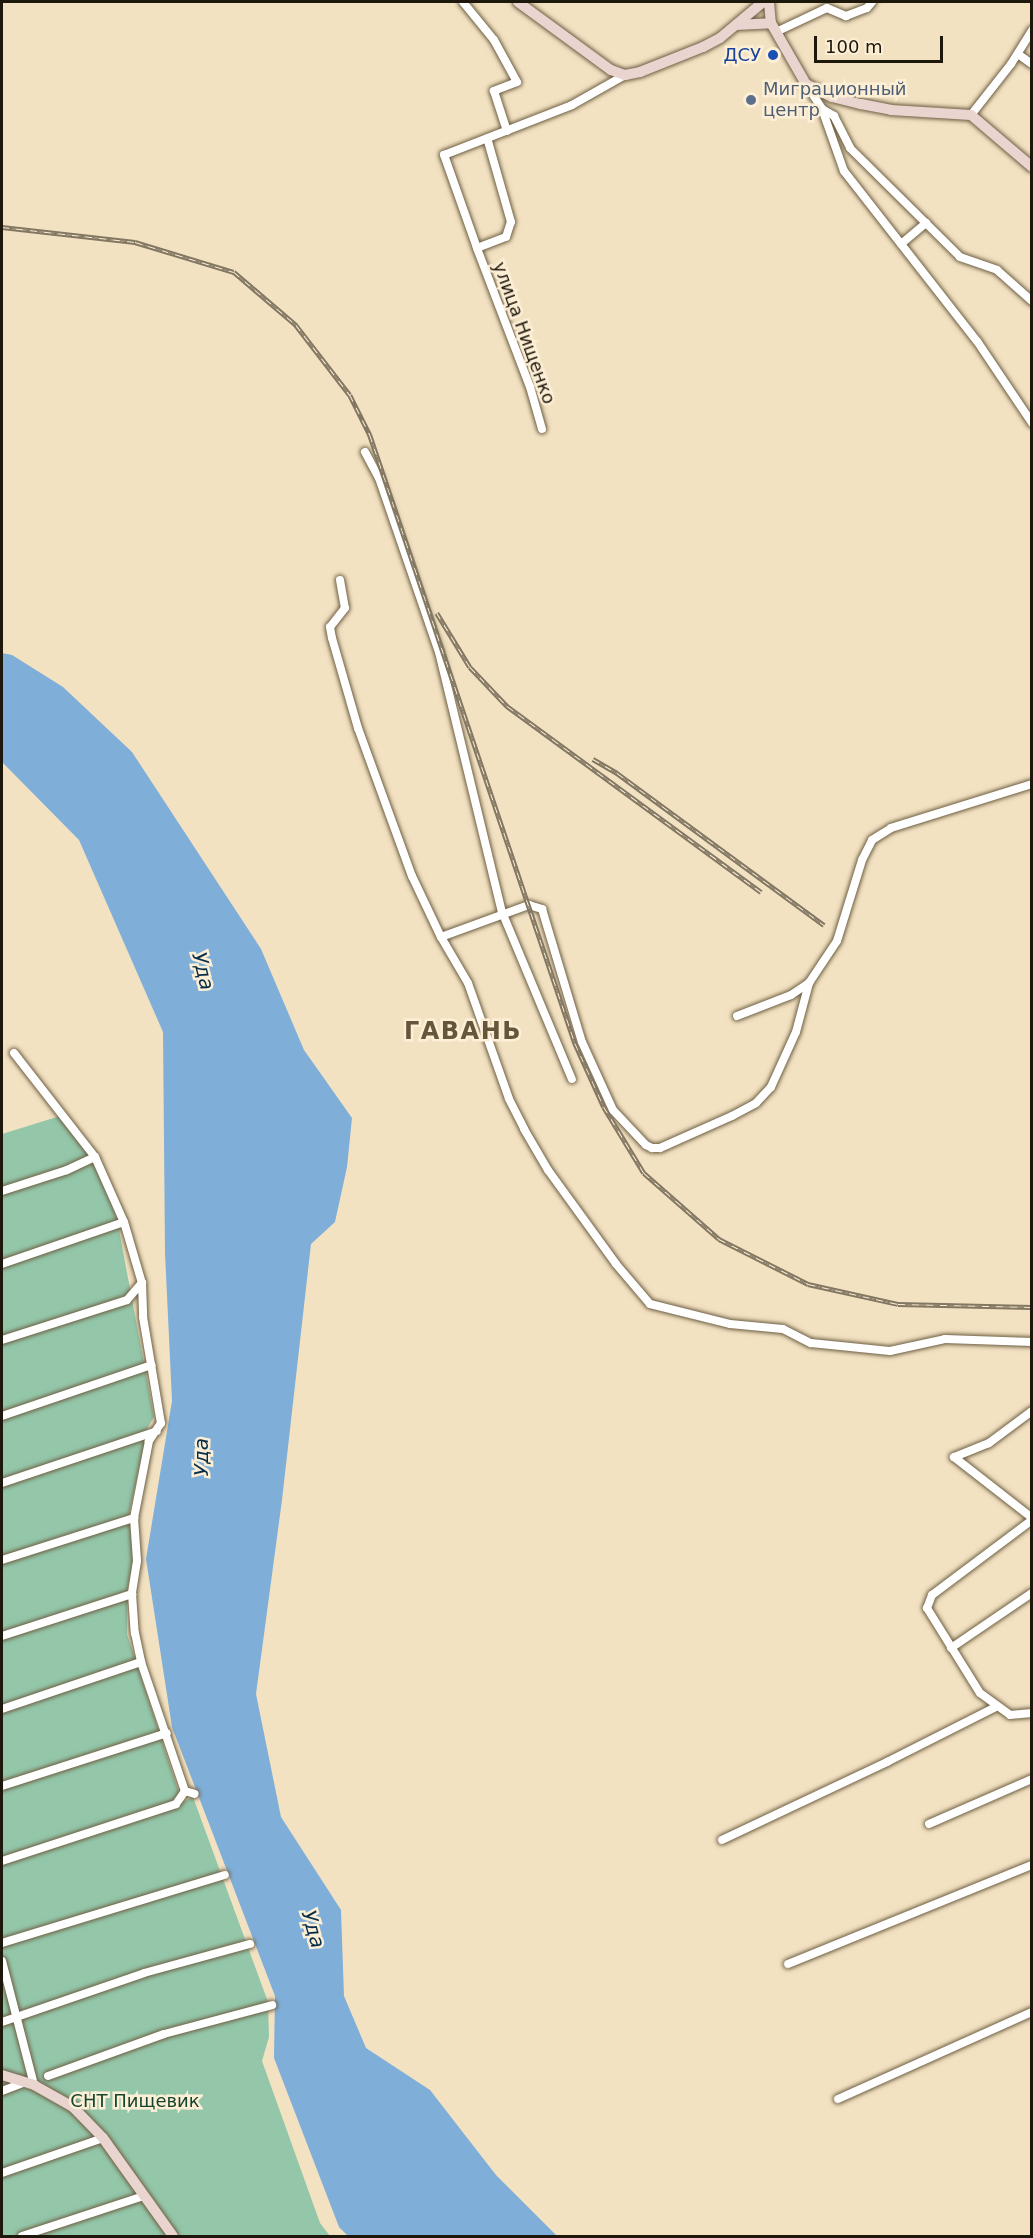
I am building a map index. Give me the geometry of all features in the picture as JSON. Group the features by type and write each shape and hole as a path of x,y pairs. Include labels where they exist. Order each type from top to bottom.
{"street":[{"path":"463,2 494,40 517,82 494,91 507,131"},
{"path":"518,2 611,70 625,75 640,72 704,47 735,26 763,2"},
{"path":"770,2 774,28 822,109 844,171 977,341 1032,423"},
{"path":"735,26 774,28 827,9 846,16 867,9 872,2"},
{"path":"971,115 1018,54 1032,30"},
{"path":"1018,54 1032,64"},
{"name":"улица Нищенко","path":"542,429 530,387 444,155 572,105 625,75"},
{"path":"806,84 832,97 871,106 971,115 1032,167"},
{"path":"822,109 834,116 850,148 960,257 998,270 1032,301"},
{"name":"улица Нищенко","path":"477,248 506,237 511,222 487,138"},
{"path":"901,243 926,223"},
{"path":"364,452 379,478 439,652 502,912 572,1079"},
{"path":"340,580 345,608 330,627 335,649 358,728 412,876 441,937 468,983 509,1099 524,1129 549,1170 616,1264 650,1304 730,1324 783,1329 811,1343 890,1351 945,1339 1032,1342"},
{"path":"441,937 502,912 529,905 542,909 582,1042 608,1100 617,1116 646,1145 660,1148 756,1103 771,1087 796,1032 808,984 837,941 862,860 872,840 891,828 1032,784"},
{"path":"736,1016 791,995 808,984"},
{"path":"14,1053 95,1157 124,1222 142,1283 143,1317 161,1412 161,1423 149,1441 134,1518 137,1561 132,1594 141,1662 185,1791"},
{"path":"2,1191 67,1170 95,1157"},
{"path":"2,1264 124,1222"},
{"path":"2,1340 127,1300 142,1283"},
{"path":"2,1416 152,1365"},
{"path":"1032,1411 989,1443 954,1457 1032,1519 932,1596 928,1603 928,1613 980,1693 996,1707 1010,1715 1032,1713"},
{"path":"2,1483 158,1430"},
{"path":"2,1560 134,1518"},
{"path":"951,1648 1032,1593"},
{"path":"2,1636 132,1594"},
{"path":"2,1709 141,1662"},
{"path":"722,1839 887,1762 996,1707"},
{"path":"2,1786 167,1733"},
{"path":"929,1824 1032,1779"},
{"path":"185,1791 195,1794"},
{"path":"2,1861 176,1804 185,1791"},
{"path":"788,1964 1032,1865"},
{"path":"2,1943 225,1875"},
{"path":"2,2022 144,1973 250,1944"},
{"path":"2,1961 18,2016 29,2084"},
{"path":"48,2076 164,2034 272,2005"},
{"path":"838,2098 1032,2012"},
{"path":"2,2075 29,2084 73,2107 103,2138 172,2236"},
{"path":"2,2091 29,2084"},
{"path":"2,2173 103,2138"},
{"path":"22,2236 144,2196"}],"green space":[{"name":"СНТ Пищевик","path":"60,1116 100,1167 117,1219 154,1417 148,1427 129,1514 134,1560 127,1591 127,1634 182,1802 193,1797 268,2002 269,2037 262,2061 320,2223 330,2236 2,2236 2,1134"}],"water":[{"name":"Уда","path":"2,653 12,655 63,687 132,752 261,949 304,1050 352,1118 347,1167 335,1222 311,1244 282,1500 256,1694 281,1817 341,1910 344,1996 366,2048 430,2090 496,2175 557,2236 348,2236 339,2227 274,2058 275,1996 172,1727 146,1559 172,1401 165,1253 163,1032 79,840 2,762"}],"railway":[{"path":"2,227 135,242 234,272 296,325 350,395 370,435 575,1043 604,1107 644,1173 719,1239 808,1284 898,1304 1032,1307"},
{"path":"437,613 470,667 507,706 761,892"},
{"path":"593,759 617,773 824,925"}],"place":[{"name":"ДСУ","path":"773,55"},
{"name":"Миграционный центр","path":"751,100"}],"district":[{"name":"ГАВАНЬ","path":"463,1032"}]}
